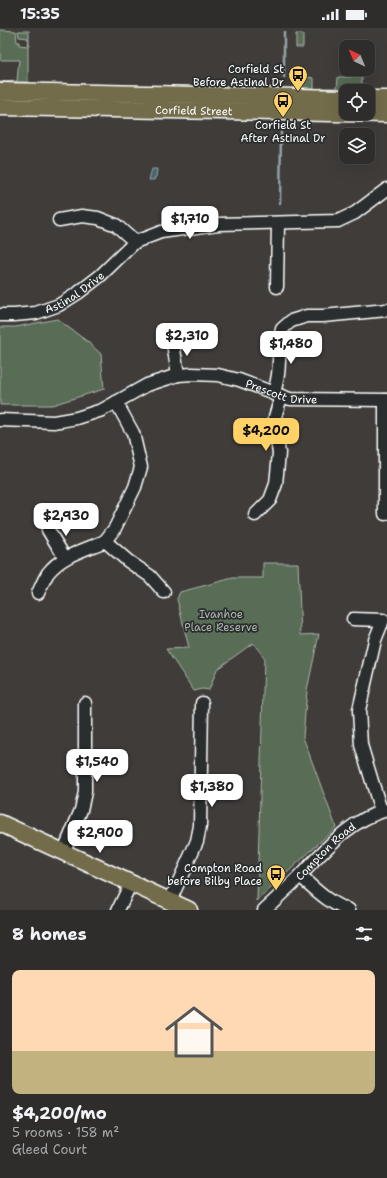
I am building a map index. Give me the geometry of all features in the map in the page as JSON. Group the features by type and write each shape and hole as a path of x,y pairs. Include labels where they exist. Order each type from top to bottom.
{"main road":[{"name":"Corfield Street","path":"0,91 339,98"},
{"path":"375,99 387,99"},
{"name":"Corfield Street","path":"0,107 387,114"},
{"path":"0,824 189,910"}],"street":[{"name":"Astinal Drive","path":"0,315 36,313 59,305 100,276 135,242 161,232 218,224 338,221 355,213 387,189"},
{"path":"59,220 82,216 98,218 116,225 135,242"},
{"path":"277,287 278,223"},
{"path":"256,515 270,500 276,484 278,453 275,417 279,341 282,329 291,321 307,316 387,310"},
{"path":"173,343 178,375"},
{"name":"Prescott Drive","path":"0,420 54,422 77,418 102,410 147,385 178,375 192,374 218,375 239,380 277,395 300,400 386,400"},
{"path":"385,514 386,400"},
{"path":"38,593 47,575 65,558 105,541 116,528 136,487 141,467 133,433 116,402"},
{"path":"48,530 65,558"},
{"path":"105,541 128,561 150,576 164,592"},
{"path":"353,618 383,620 375,640 359,710 361,745 384,811"},
{"path":"63,853 74,830 85,792 85,703"},
{"path":"170,901 197,841 200,826 202,704"},
{"name":"Compton Road","path":"267,908 344,831 358,822 384,811"},
{"path":"300,876 326,900 339,907 349,910"},
{"path":"118,910 131,883"}],"green space":[{"path":"0,30 16,31 17,42 19,42 19,45 28,46 28,82 0,82 17,81 19,60 0,60"},
{"path":"18,31 29,31 29,45 27,44 28,38 19,37"},
{"path":"296,34 303,34 303,47 296,47"},
{"path":"296,74 299,83 299,76 314,78 314,88 294,88"},
{"path":"362,76 362,84 339,84 339,89 322,89 322,87 337,88 338,77"},
{"path":"57,319 88,342 101,354 104,389 52,405 0,405 0,327 16,327"},
{"name":"Ivanhoe Place Reserve","path":"263,563 298,563 301,635 319,634 307,690 303,737 336,827 257,901 264,657 253,643 217,669 209,690 202,689 194,691 166,649 189,648 177,599 180,592 233,578 263,578"}],"water":[{"path":"152,169 157,169 156,177 154,180 149,180"}],"waterway":[{"path":"284,32 284,78"},
{"path":"280,204 281,132"}],"place":[{"name":"Corfield St Before Astinal Dr","path":"298,92"},
{"name":"Corfield St After Astinal Dr","path":"283,118"},
{"name":"Compton Road before Bilby Place","path":"276,891"}]}
